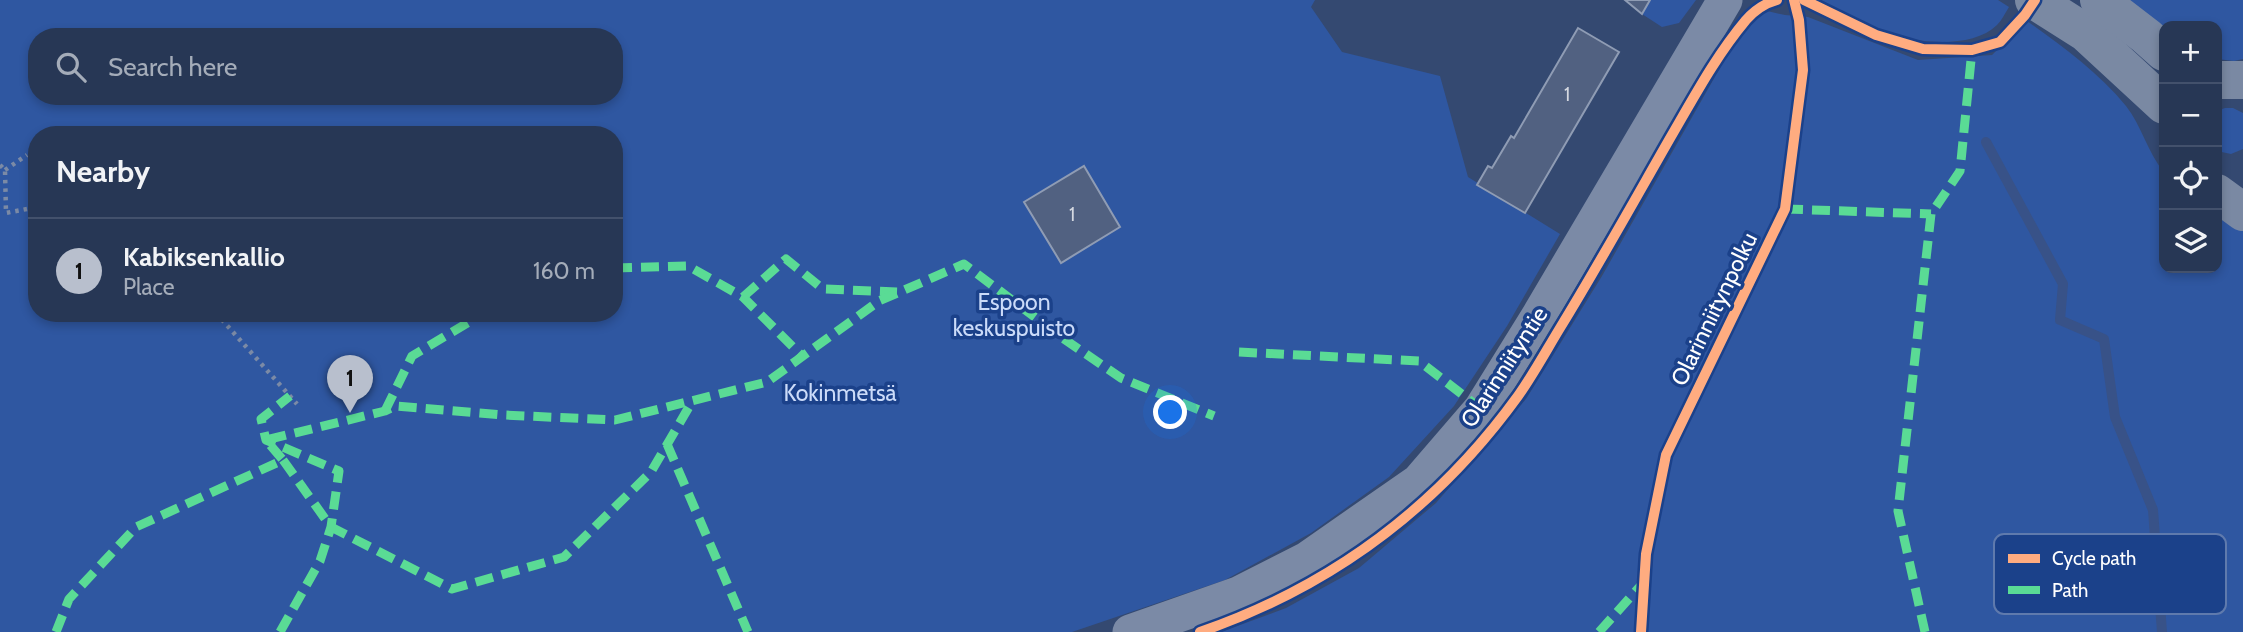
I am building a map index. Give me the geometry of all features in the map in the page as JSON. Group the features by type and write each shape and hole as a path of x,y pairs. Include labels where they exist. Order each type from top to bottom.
{"main road":[{"path":"2034,0 2086,33 2159,100"},
{"path":"2099,0 2159,48"},
{"path":"2222,80 2243,80"},
{"path":"2222,188 2243,185"},
{"path":"2222,197 2243,212"}],"street":[{"name":"Olarinniityntie","path":"1130,632 1238,594 1307,559 1419,481 1481,409 1725,0"}],"path":[{"path":"5,170 27,155"},
{"path":"0,165 5,170 6,213 28,209"},
{"path":"224,322 298,404"}],"green space":[{"name":"Kokinmetsä","path":"0,0 1315,0 1311,7 1342,52 1440,76 1468,177 1560,234 1507,326 1454,406 1389,477 1311,533 1225,580 1072,632 0,632"},
{"path":"1650,0 1696,0 1679,23 1662,27 1642,14"},
{"path":"1821,0 1998,0 2009,7 1999,23 1988,32 1963,40 1936,42 1910,39 1889,32"},
{"path":"2129,0 2243,0 2243,59 2222,60 2222,21 2159,21 2159,25"},
{"path":"1767,11 1808,17 1918,60 1992,55 2027,21 2067,50 2115,94 2136,122 2159,165 2159,273 2222,273 2222,214 2243,231 2243,632 1221,632 1286,608 1359,568 1436,503 1526,399 1602,276 1729,52 1755,18"},
{"path":"2233,108 2243,113 2243,149 2231,154 2222,152 2222,109"}],"building":[{"path":"1625,0 1650,0 1642,14"},
{"path":"1578,28 1619,52 1525,213 1477,185 1488,166 1492,168 1511,136 1514,138"},
{"path":"1084,166 1120,227 1061,263 1024,202"}],"waterway":[{"path":"1986,142 2063,284 2060,320 2104,339 2115,417 2153,510 2155,534"},
{"path":"2161,614 2162,632"}],"marked path":[{"path":"1925,632 1898,511 1931,214 1960,171 1972,50"},
{"path":"1785,209 1931,214"},
{"path":"743,297 786,259 823,289 897,292"},
{"path":"56,632 69,599 136,527 283,460 266,440 385,411 395,406 615,420 767,382 879,301 964,264 1121,378 1214,416"},
{"path":"623,268 688,266 743,297 802,356"},
{"path":"385,411 412,356 469,322"},
{"path":"1239,352 1419,361 1481,409"},
{"path":"280,632 320,561 331,527 339,471 266,440 261,419 290,396"},
{"path":"283,460 331,527 452,589 564,557 651,472 693,400"},
{"path":"667,444 748,632"},
{"path":"1599,632 1644,582"}],"cycle path":[{"path":"1200,632 1248,614 1336,567 1416,508 1452,474 1486,436 1529,380 1724,49 1749,17 1764,5 1777,0"},
{"name":"Olarinniitynpolku","path":"1641,632 1646,554 1666,455 1785,209 1803,70 1799,20 1794,0"},
{"path":"1804,0 1876,35 1923,49 1972,50 2000,42 2035,0"}],"place":[{"name":"Kabiksenkallio","path":"350,413"}],"park label":[{"name":"Espoon keskuspuisto","path":"1014,315"}]}
